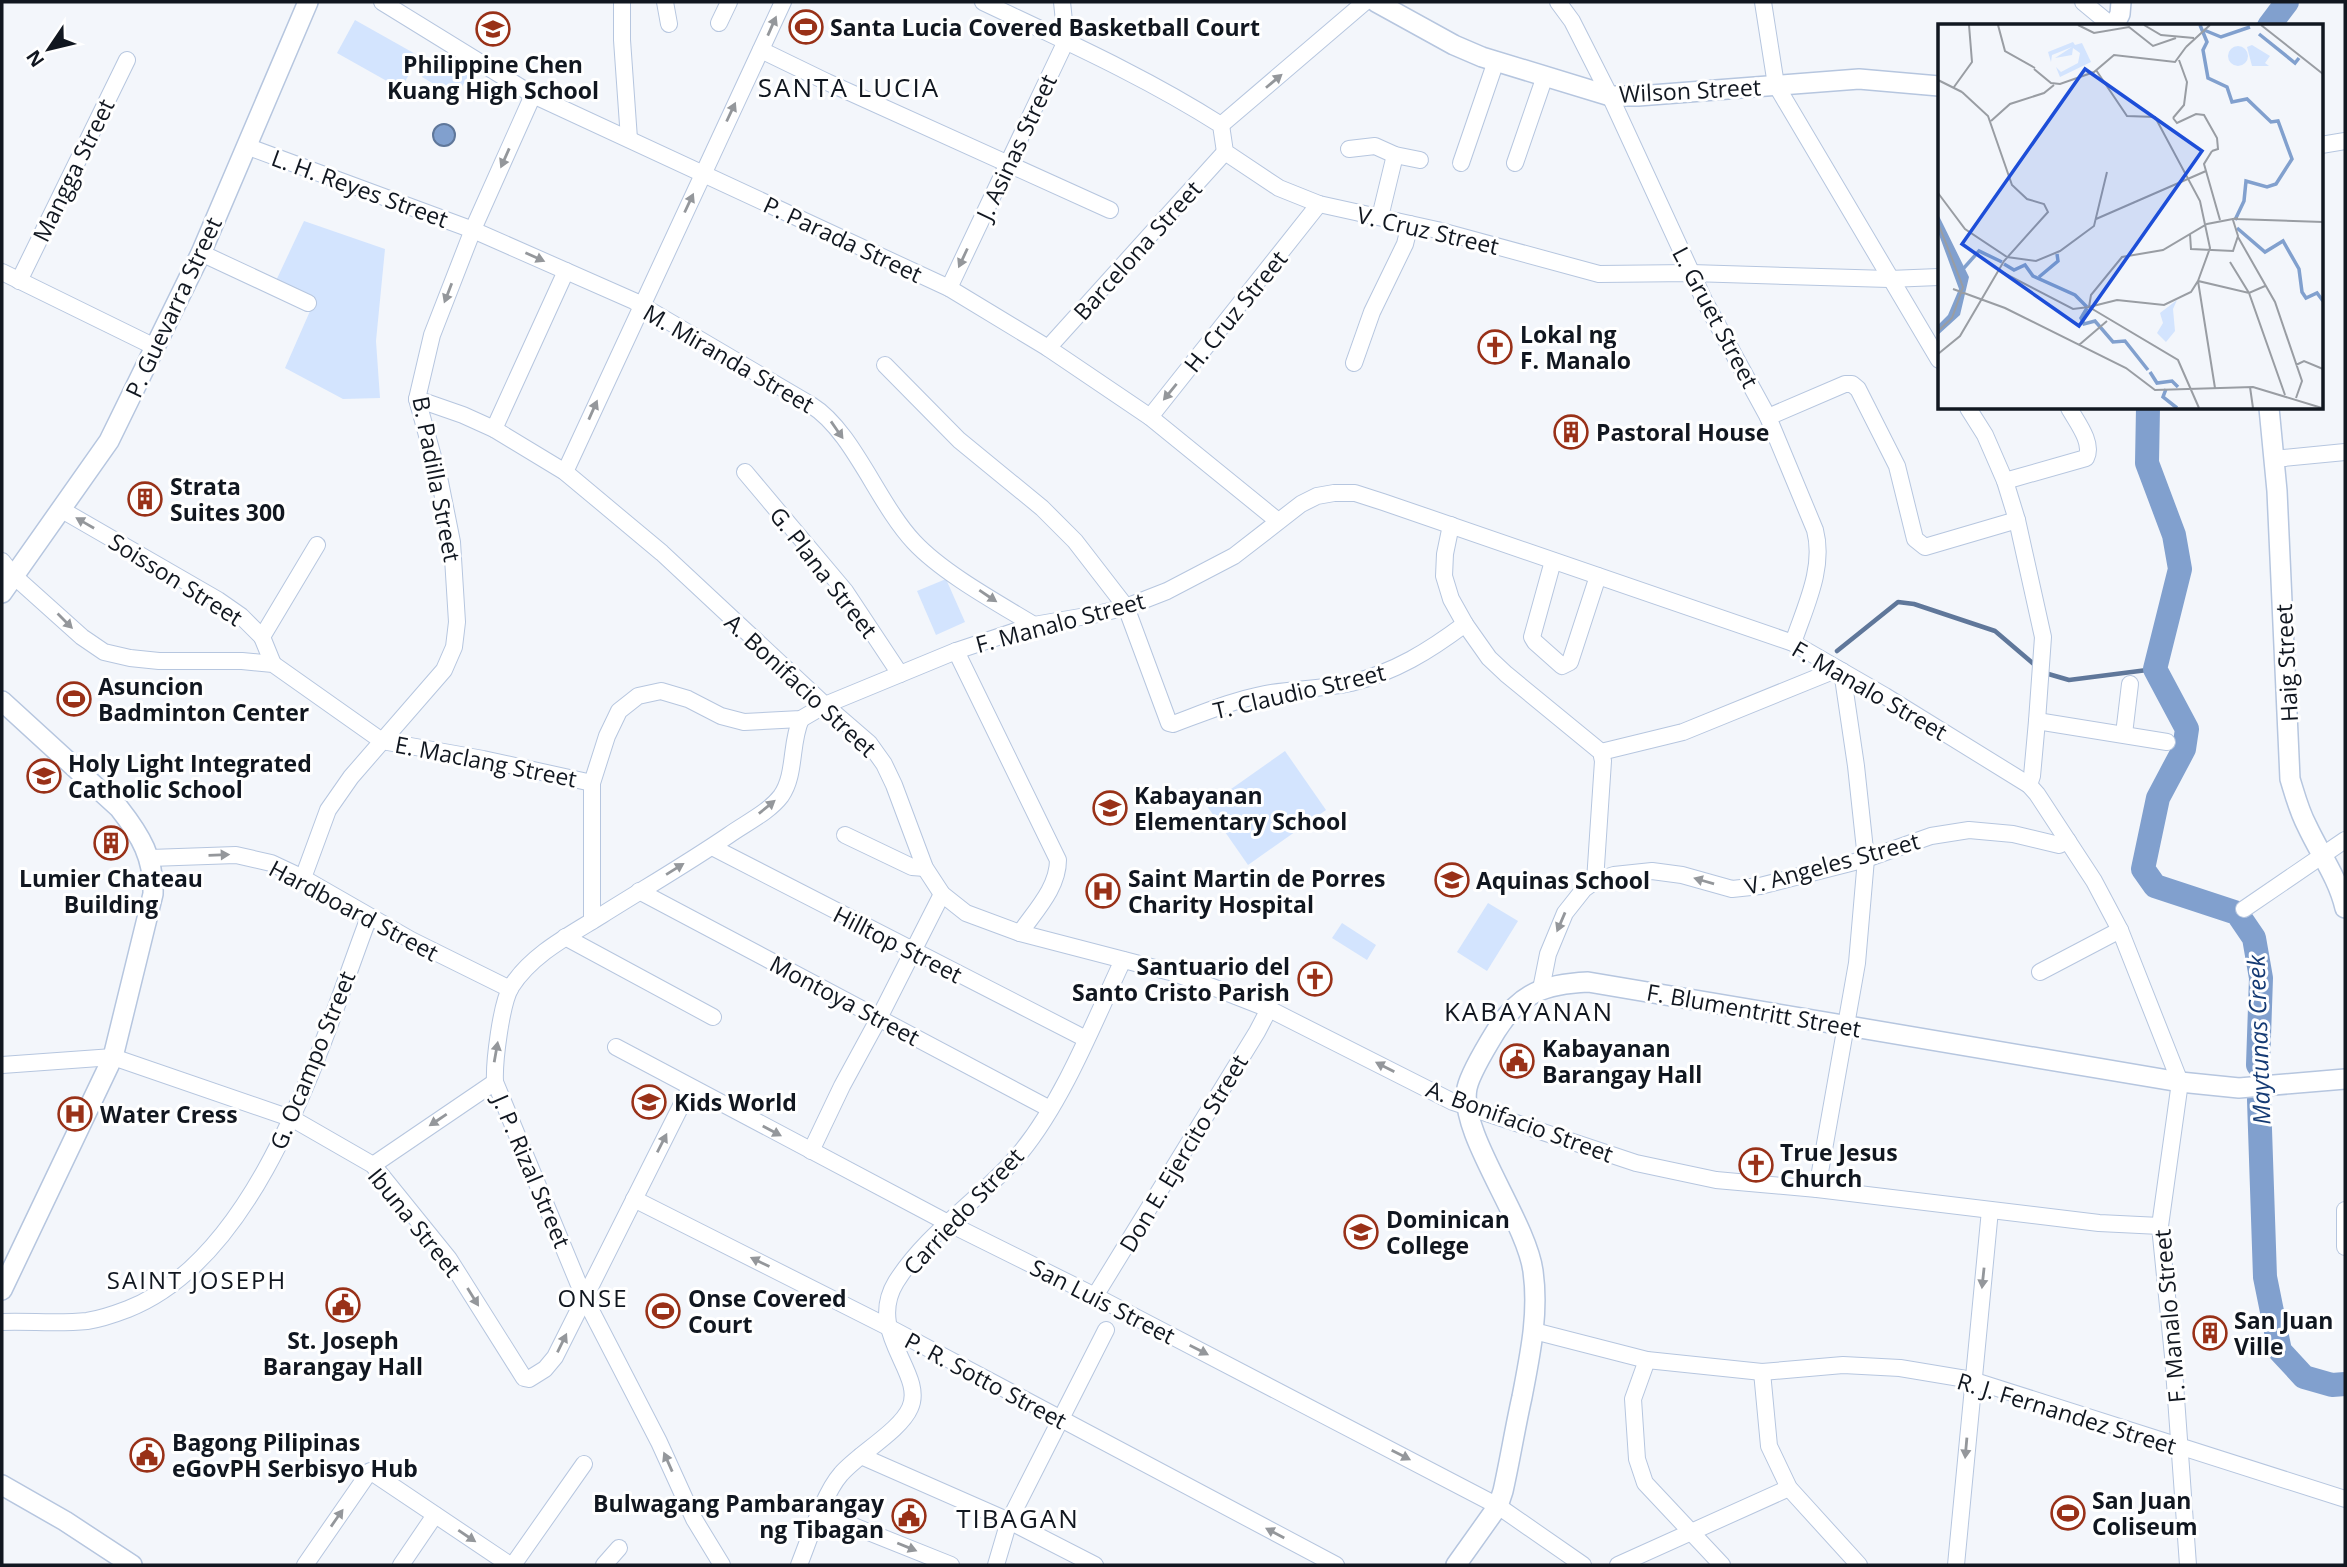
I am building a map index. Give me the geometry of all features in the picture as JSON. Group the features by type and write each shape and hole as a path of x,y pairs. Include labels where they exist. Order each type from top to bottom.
{"main road":[{"name":"P. Guevarra Street","path":"2,593 8,569 62,510 109,441 201,253 308,2"},
{"name":"Wilson Street","path":"1376,2 1454,45 1496,61 1610,96 1859,79 1938,86"},
{"path":"2114,24 2120,15 2121,2"},
{"name":"Haig Street","path":"2269,410 2290,779 2296,802 2341,891 2345,908"},
{"path":"2,701 119,808 131,823 150,858 153,894 113,1057 2,1290"},
{"name":"F. Blumentritt Street","path":"1456,1565 1498,1506 1511,1458 1534,1331 1533,1269 1524,1240 1472,1128 1467,1088 1504,1018 1520,1001 1541,989 1561,983 1588,982 2180,1082 2239,1088 2345,1079"},
{"path":"2,1485 132,1565"}],"street":[{"name":"P. Parada Street","path":"382,2 533,95 949,288 1048,348 1150,417 1278,521"},
{"path":"622,2 629,139"},
{"path":"665,2 669,24"},
{"path":"719,23 729,2"},
{"path":"565,472 640,305 783,2"},
{"path":"983,2 1186,103 1221,125 1225,152"},
{"path":"1062,2 1066,41"},
{"path":"1221,125 1366,2"},
{"name":"L. Gruet Street","path":"1558,2 1572,21 1610,96 1691,274 1768,417 1815,530 1819,546 1817,569 1793,643"},
{"path":"1763,2 1776,85 1938,358"},
{"path":"2083,2 2110,24"},
{"name":"J. Asinas Street","path":"949,288 1066,41"},
{"path":"761,50 1110,210"},
{"name":"Mangga Street","path":"19,281 127,60"},
{"path":"1461,163 1496,61"},
{"path":"1515,163 1545,76"},
{"name":"B. Padilla Street","path":"303,878 328,810 351,777 444,670 454,648 457,622 452,542 440,482 417,399 432,335 473,230 533,95"},
{"path":"2322,145 2345,141"},
{"name":"L. H. Reyes Street","path":"246,146 473,230"},
{"path":"1349,149 1376,146 1395,155 1420,160"},
{"name":"V. Cruz Street","path":"1225,152 1279,188 1319,204 1408,223 1600,274 1889,279 1938,277"},
{"name":"Barcelona Street","path":"1048,348 1225,152"},
{"path":"1380,217 1395,155"},
{"name":"H. Cruz Street","path":"1150,417 1319,204"},
{"path":"1354,363 1372,312 1396,261 1408,223"},
{"name":"M. Miranda Street","path":"473,230 640,305 821,411 837,430 891,515 915,543 943,566 1034,625"},
{"path":"201,253 308,303"},
{"path":"494,429 566,271"},
{"path":"2,272 155,347"},
{"name":"T. Claudio Street","path":"885,365 959,440 1042,508 1075,541 1126,607 1167,721 1173,724 1264,694 1349,683 1377,675 1404,665 1429,651 1465,624"},
{"path":"1768,417 1845,384 1852,384 1858,389 1897,466 1915,539 1919,544 1925,547 2017,520"},
{"name":"A. Bonifacio Street","path":"417,399 494,429 565,472 662,553 869,743 884,764 925,868 942,894 966,914 1020,933 1174,973 1269,1009 1453,1102 1636,1163 1716,1180 1816,1189 2099,1223 2160,1226"},
{"path":"1969,410 1985,435 2005,481 2017,520 2043,637 2032,776 2029,785"},
{"path":"2005,481 2086,458 2090,451 2088,443 2070,410"},
{"path":"2274,459 2345,452"},
{"name":"G. Plana Street","path":"745,472 845,591 900,674"},
{"name":"F. Manalo Street","path":"592,921 592,783 607,736 620,711 638,696 661,691 688,699 721,716 744,722 785,722 801,719 825,705 956,651 1034,625 1126,607 1167,591 1234,556 1301,503 1317,496 1334,493 1355,494 1793,643 2029,785 2094,881 2120,930 2180,1082 2160,1226 2188,1565"},
{"name":"Soisson Street","path":"62,510 241,616 262,637 273,664"},
{"path":"1451,525 1444,576 1451,599 1465,624 1489,657 1506,674 1601,752 1603,761 1595,881 1575,898 1564,913 1548,954 1541,989"},
{"path":"262,637 317,545"},
{"path":"1553,561 1532,638 1562,666 1570,662 1598,576"},
{"path":"8,569 82,637 104,652 159,661 242,661 273,664"},
{"path":"956,651 1058,860 1054,884 1020,933"},
{"name":"E. Maclang Street","path":"273,664 382,741 483,759 592,783"},
{"path":"1601,752 1683,732 1840,670 1856,765 1866,859 1857,963 1816,1189"},
{"path":"2124,734 2130,684"},
{"name":"J. P. Rizal Street","path":"722,1565 694,1519 659,1442 584,1297 495,1082 494,1062 510,989 533,962 565,937 712,847 770,807 782,795 789,776 795,733 801,719"},
{"path":"2037,721 2167,742"},
{"name":"V. Angeles Street","path":"1595,881 1614,875 1652,871 1682,875 1732,889 1760,886 1866,859 1931,836 1969,830 2013,834 2059,845 2068,841"},
{"path":"845,835 912,867 925,868"},
{"path":"2245,909 2345,840"},
{"name":"Hilltop Street","path":"712,847 1086,1039"},
{"name":"Hardboard Street","path":"150,858 236,855 271,863 510,989"},
{"name":"Montoya Street","path":"639,891 1050,1109"},
{"path":"811,1151 942,894"},
{"name":"G. Ocampo Street","path":"2,1322 88,1321 128,1309 170,1286 195,1267 217,1243 256,1185 293,1119 369,917"},
{"path":"2040,972 2120,930"},
{"path":"565,937 713,1017"},
{"name":"Carriedo Street","path":"799,1565 841,1474 910,1410 914,1396 888,1327 889,1298 895,1284 948,1223 995,1181 1022,1150 1050,1109 1123,960"},
{"name":"Don E. Ejercito Street","path":"1095,1296 1269,1009"},
{"name":"San Luis Street","path":"616,1047 948,1223 1095,1296 1498,1506 1583,1565"},
{"name":"Ibuna Street","path":"2,1065 113,1057 293,1119 373,1165 449,1259 524,1378 535,1377 555,1357 584,1297"},
{"path":"373,1165 495,1082"},
{"path":"584,1297 690,1088"},
{"name":"P. R. Sotto Street","path":"634,1199 888,1327 1336,1565"},
{"path":"1956,1565 1990,1210"},
{"path":"2345,1210 2345,1247"},
{"path":"996,1565 1009,1521 1105,1330"},
{"name":"R. J. Fernandez Street","path":"1534,1331 1647,1360 1762,1372 1843,1366 1900,1368 1972,1380 2345,1499"},
{"path":"1647,1360 1633,1398 1637,1459 1645,1482 1723,1565"},
{"path":"1762,1372 1769,1446 1789,1488 1859,1565"},
{"path":"861,1456 1009,1521 1095,1565"},
{"path":"305,1565 370,1471 512,1565 584,1464"},
{"path":"1618,1565 1789,1488"},
{"path":"821,1513 951,1565"},
{"path":"401,1565 435,1515"},
{"path":"604,1565 619,1548"}],"shaded area":[{"path":"355,20 419,56 401,89 337,53"},
{"path":"433,56 468,76 456,97 422,77"},
{"path":"304,221 385,249 376,341 380,398 343,399 285,368 314,302 274,285"},
{"path":"946,579 965,622 936,635 917,591"},
{"path":"1285,751 1326,810 1248,865 1207,806"},
{"path":"1488,903 1518,921 1487,971 1457,952"},
{"path":"1342,923 1376,945 1367,960 1332,938"}],"water":[{"path":"444,124 454,131 455,135 448,145 444,146 434,139 433,135 440,125"}],"waterway":[{"name":"Maytunas Creek","path":"2270,24 2287,2"},
{"name":"Maytunas Creek","path":"2148,410 2147,463 2174,535 2180,569 2155,669 2187,729 2184,749 2158,798 2143,869 2155,886 2237,913 2254,938 2261,978 2258,1065"},
{"path":"1837,651 1898,602 1914,604 1995,631 2036,666"},
{"path":"2045,673 2069,680 2155,669"},
{"name":"Maytunas Creek","path":"2258,1065 2258,1081"},
{"name":"Maytunas Creek","path":"2259,1100 2265,1277 2280,1351 2304,1377 2332,1385 2345,1384"}],"place":[{"name":"Santa Lucia Covered Basketball Court","path":"806,27"},
{"name":"Philippine Chen Kuang High School","path":"493,29"},
{"name":"Lokal ng F. Manalo","path":"1495,347"},
{"name":"Pastoral House","path":"1571,432"},
{"name":"Strata Suites 300","path":"145,499"},
{"name":"Asuncion Badminton Center","path":"74,699"},
{"name":"Holy Light Integrated Catholic School","path":"44,776"},
{"name":"Kabayanan Elementary School","path":"1110,808"},
{"name":"Lumier Chateau Building","path":"111,843"},
{"name":"Aquinas School","path":"1452,880"},
{"name":"Saint Martin de Porres Charity Hospital","path":"1103,891"},
{"name":"Santuario del Santo Cristo Parish","path":"1315,979"},
{"name":"Kabayanan Barangay Hall","path":"1517,1061"},
{"name":"Kids World","path":"649,1102"},
{"name":"Water Cress","path":"75,1114"},
{"name":"True Jesus Church","path":"1756,1165"},
{"name":"Dominican College","path":"1361,1232"},
{"name":"St. Joseph Barangay Hall","path":"343,1305"},
{"name":"Onse Covered Court","path":"663,1311"},
{"name":"San Juan Ville","path":"2210,1333"},
{"name":"Bagong Pilipinas eGovPH Serbisyo Hub","path":"147,1455"},
{"name":"San Juan Coliseum","path":"2068,1513"},
{"name":"Bulwagang Pambarangay ng Tibagan","path":"909,1516"}],"district":[{"name":"SANTA LUCIA","path":"849,87"},
{"name":"KABAYANAN","path":"1529,1011"},
{"name":"SAINT JOSEPH","path":"197,1279"},
{"name":"ONSE","path":"593,1297"},
{"name":"TIBAGAN","path":"1018,1518"}]}
